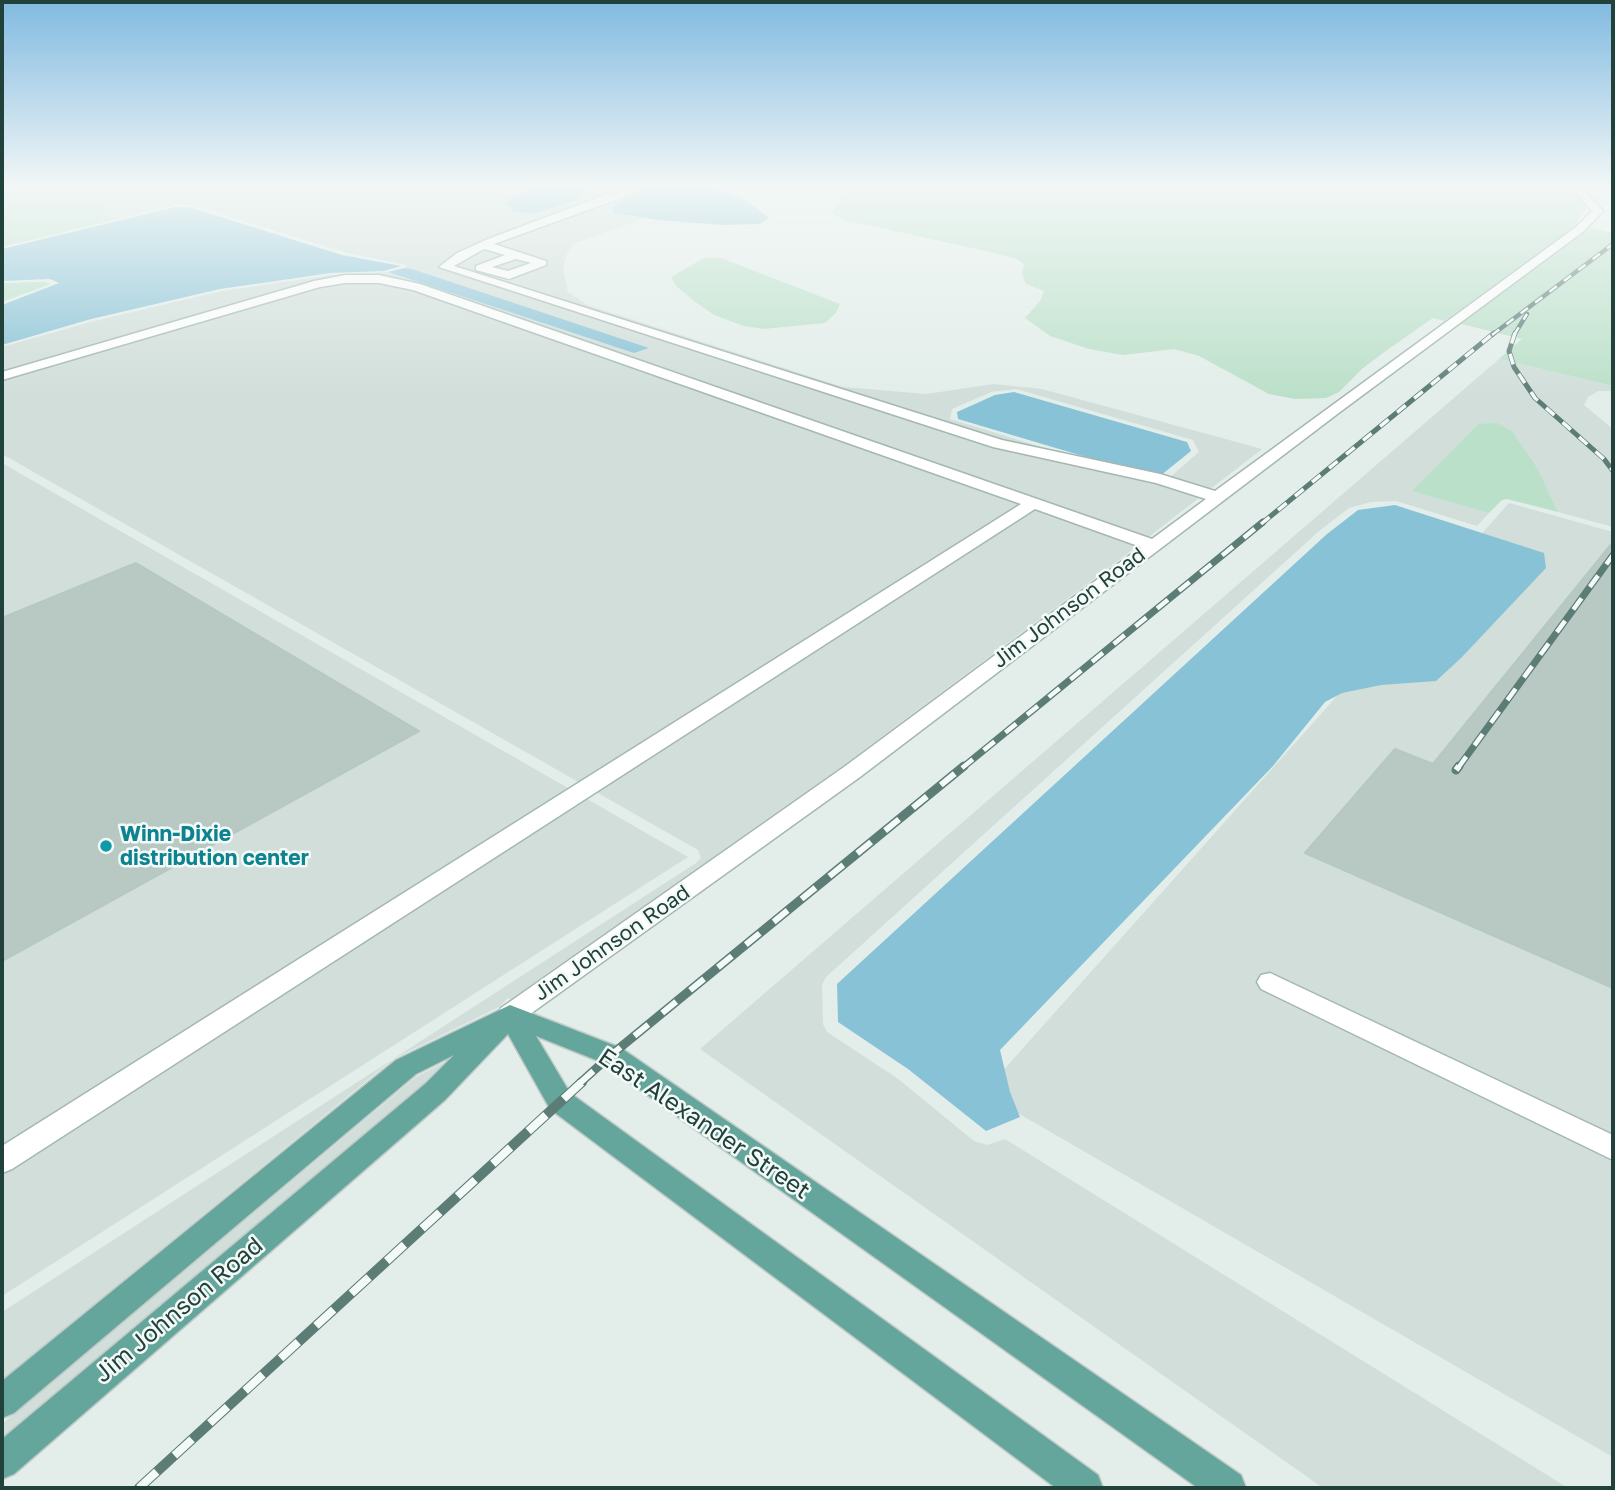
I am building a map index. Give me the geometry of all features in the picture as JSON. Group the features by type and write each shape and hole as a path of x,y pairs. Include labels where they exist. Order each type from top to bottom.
{"main road":[{"name":"Jim Johnson Road","path":"2,1402 406,1066 510,1016"},
{"name":"Jim Johnson Road","path":"2,1462 435,1092 510,1016"},
{"path":"510,1016 560,1101 1085,1488"},
{"name":"East Alexander Street","path":"510,1016 611,1055 1228,1488"}],"street":[{"path":"458,258 445,267 998,444 1160,479 1217,497"},
{"name":"Jim Johnson Road","path":"510,1016 852,772 1541,258"},
{"path":"2,376 318,284 345,279 379,279 416,287 1153,545"},
{"path":"2,1161 1034,503"},
{"path":"1270,982 1613,1148"}],"shaded area":[{"path":"369,258 566,258 563,268 568,292 587,305 843,387 926,394 994,384 1042,389 1262,449 1119,560 841,767 511,999 508,998 499,1007 393,1059 696,863 701,858 698,850 2,454 2,347 94,321 222,291 331,275 388,272 634,353 648,348 405,268 406,265","holes":["1016,389 1193,440 1199,452 1168,479 1136,476 950,419 952,409 991,392"]},
{"path":"1499,359 1613,386 1613,391 1598,391 1588,397 1584,405 1613,429 1613,527 1558,512 1538,469 1513,432 1478,424 1413,491 1489,513 1477,526 1396,501 1371,502 1349,508 1318,532 826,977 822,985 823,1024 827,1032 897,1078 974,1141 987,1145 1005,1139 1568,1488 1323,1488 700,1049"},
{"path":"2,463 688,857 2,1296"},
{"path":"1509,503 1613,532 1613,1457 983,1093"},
{"path":"393,1059 2,1380 2,1312"},
{"path":"445,1062 422,1085 2,1439 2,1424 416,1077"}],"green space":[{"path":"704,258 721,258 840,304 836,313 825,323 764,329 744,326 714,315 676,286 671,277"},
{"path":"1011,258 1532,258 1444,321 1433,318 1363,368 1339,392 1326,398 1295,399 1269,394 1199,356 1174,349 1123,355 1089,349 1050,336 1025,318 1040,301 1044,291 1026,284 1022,274 1024,264"},
{"path":"1551,258 1613,258 1613,386 1499,359 1522,339 1461,324"},
{"path":"2,283 51,284 2,302"},
{"path":"1497,423 1513,432 1538,469 1558,512 1507,499 1502,500 1489,513 1412,491 1478,424"}],"water":[{"path":"2,258 356,258 401,266 384,271 331,273 220,289 91,319 2,345 2,305 59,283 50,279 2,281"},
{"path":"405,268 649,348 634,353 388,272"},
{"path":"1014,392 1187,442 1191,451 1160,476 1140,473 958,419 957,412 995,395"},
{"path":"1395,505 1544,553 1546,568 1436,681 1381,685 1342,693 1325,702 1273,766 1000,1050 1010,1092 1020,1117 986,1131 908,1069 838,1022 837,984 1327,534 1358,510"}],"building":[{"path":"1613,542 1613,988 1305,853 1395,749 1433,764"},
{"name":"Winn-Dixie distribution center","path":"136,563 419,731 2,961 2,618"}],"railway":[{"path":"1492,335 1595,258"},
{"path":"1515,334 1527,314"},
{"path":"1261,524 1494,333"},
{"path":"1515,334 1509,351 1514,367 1535,398 1604,459 1613,471"},
{"path":"962,768 1263,522"},
{"path":"1458,768 1613,555"},
{"path":"580,1083 964,766"},
{"path":"1456,770 1459,766"},
{"path":"139,1488 582,1082"}],"place":[{"name":"Winn-Dixie distribution center","path":"106,846"}]}
